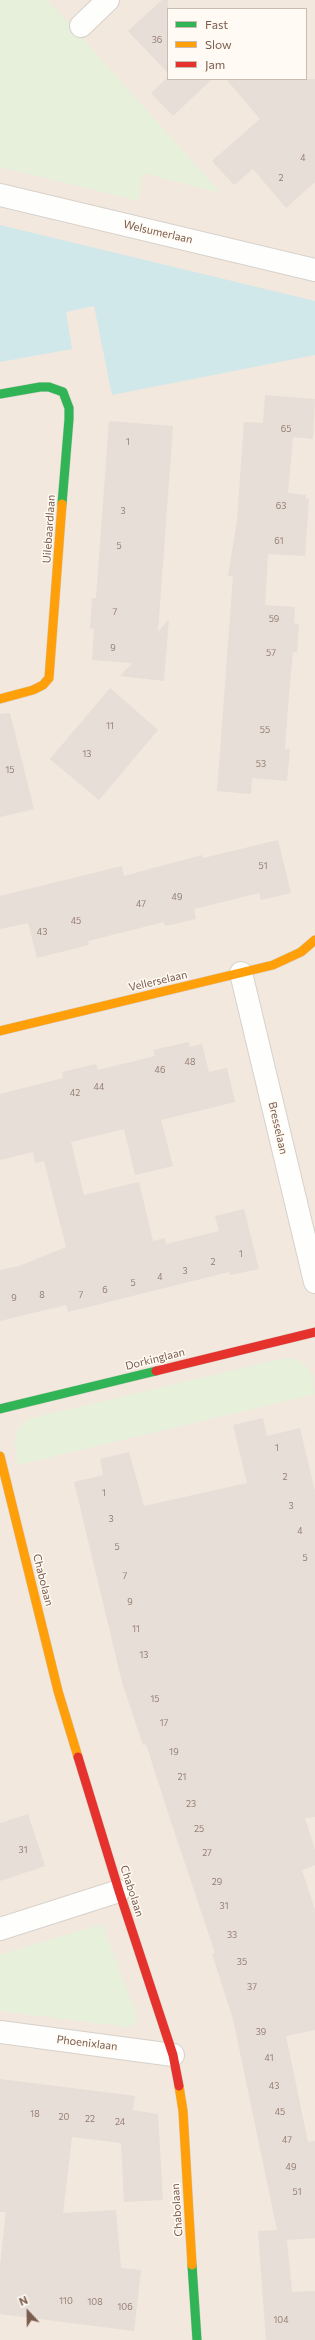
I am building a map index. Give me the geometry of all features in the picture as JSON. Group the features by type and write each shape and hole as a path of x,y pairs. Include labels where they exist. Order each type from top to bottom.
{"street":[{"path":"81,26 108,0"},
{"name":"Welsumerlaan","path":"0,195 315,270"},
{"name":"Uilebaardlaan","path":"0,394 40,387 49,387 63,392 69,408 69,419 50,678 43,685 33,690 0,699"},
{"name":"Vellerselaan","path":"0,1031 273,965 301,952 315,940"},
{"name":"Bresselaan","path":"241,973 315,1282"},
{"name":"Dorkinglaan","path":"0,1409 315,1332"},
{"name":"Chabolaan","path":"0,1456 58,1691 119,1891 173,2054 183,2111 197,2340"},
{"path":"0,1929 119,1891"},
{"name":"Phoenixlaan","path":"0,2032 173,2054"}],"shaded area":[{"path":"0,0 315,0 315,2340 0,2340"}],"green space":[{"path":"0,0 48,0 221,193 143,173 139,201 0,167"},
{"path":"289,1357 302,1362 312,1374 315,1394 18,1465 14,1443 18,1429 28,1419"},
{"path":"102,1924 137,2016 136,2023 129,2027 0,2011 0,1955"}],"water":[{"path":"0,225 315,301 315,355 112,395 94,306 66,312 72,349 0,362"}],"building":[{"path":"162,0 168,0 167,72 128,31"},
{"path":"166,79 211,80 173,116 151,93"},
{"path":"315,79 315,182 286,208 253,169 234,185 212,161 260,119 227,80"},
{"path":"265,395 315,399 313,439 293,437 288,493 306,495 306,499 309,499 305,556 268,554 265,605 295,607 294,623 299,624 297,652 293,652 289,694 285,749 290,749 287,781 252,778 251,794 217,791 233,576 228,576 237,520 244,422 263,423"},
{"path":"109,421 173,426 158,632 169,619 164,681 120,676 132,663 92,660 94,629 90,628 92,598 96,598"},
{"path":"110,688 158,730 99,800 50,759"},
{"path":"10,713 34,809 0,817 0,714"},
{"path":"278,840 291,893 261,900 259,893 194,909 196,919 165,926 164,922 88,941 89,945 37,958 28,923 0,929 0,896 122,866 124,876 202,855 203,858"},
{"path":"188,1042 190,1047 202,1044 209,1072 227,1068 235,1102 161,1120 173,1166 135,1175 124,1129 71,1142 84,1195 139,1182 153,1241 165,1238 166,1244 219,1231 215,1216 244,1209 259,1269 230,1275 229,1272 68,1312 66,1305 0,1321 0,1270 19,1266 66,1247 44,1161 35,1163 33,1152 0,1160 0,1094 63,1078 62,1072 96,1064 98,1070 155,1056 153,1050"},
{"path":"263,1418 267,1436 300,1428 315,1491 315,1817 305,1818 315,1850 315,1865 302,1870 315,1910 315,2030 286,2036 308,2142 315,2141 315,2238 287,2240 292,2292 315,2291 315,2340 266,2340 258,2231 277,2230 233,2019 212,1954 215,1953 146,1744 143,1745 123,1686 74,1482 103,1475 100,1459 129,1452 144,1506 247,1483 233,1425"},
{"path":"28,1814 45,1866 0,1881 0,1823"},
{"path":"0,2079 135,2096 133,2110 158,2114 163,2200 124,2202 121,2143 72,2137 63,2213 116,2210 121,2268 141,2270 134,2331 0,2314 0,2265 6,2212 0,2212"}],"traffic: fast":[{"path":"0,394 40,387 49,387 63,392 69,408 69,419 62,504"},
{"path":"0,1409 156,1371"},
{"path":"192,2265 197,2340"}],"traffic: slow":[{"path":"0,699 33,690 43,685 49,678 62,504"},
{"path":"0,1031 273,965 301,952 315,940"},
{"path":"0,1456 58,1691 78,1757"},
{"path":"179,2086 183,2111 192,2265"}],"traffic: jam":[{"path":"156,1371 315,1332"},
{"path":"78,1757 119,1891 173,2055 179,2086"}]}
